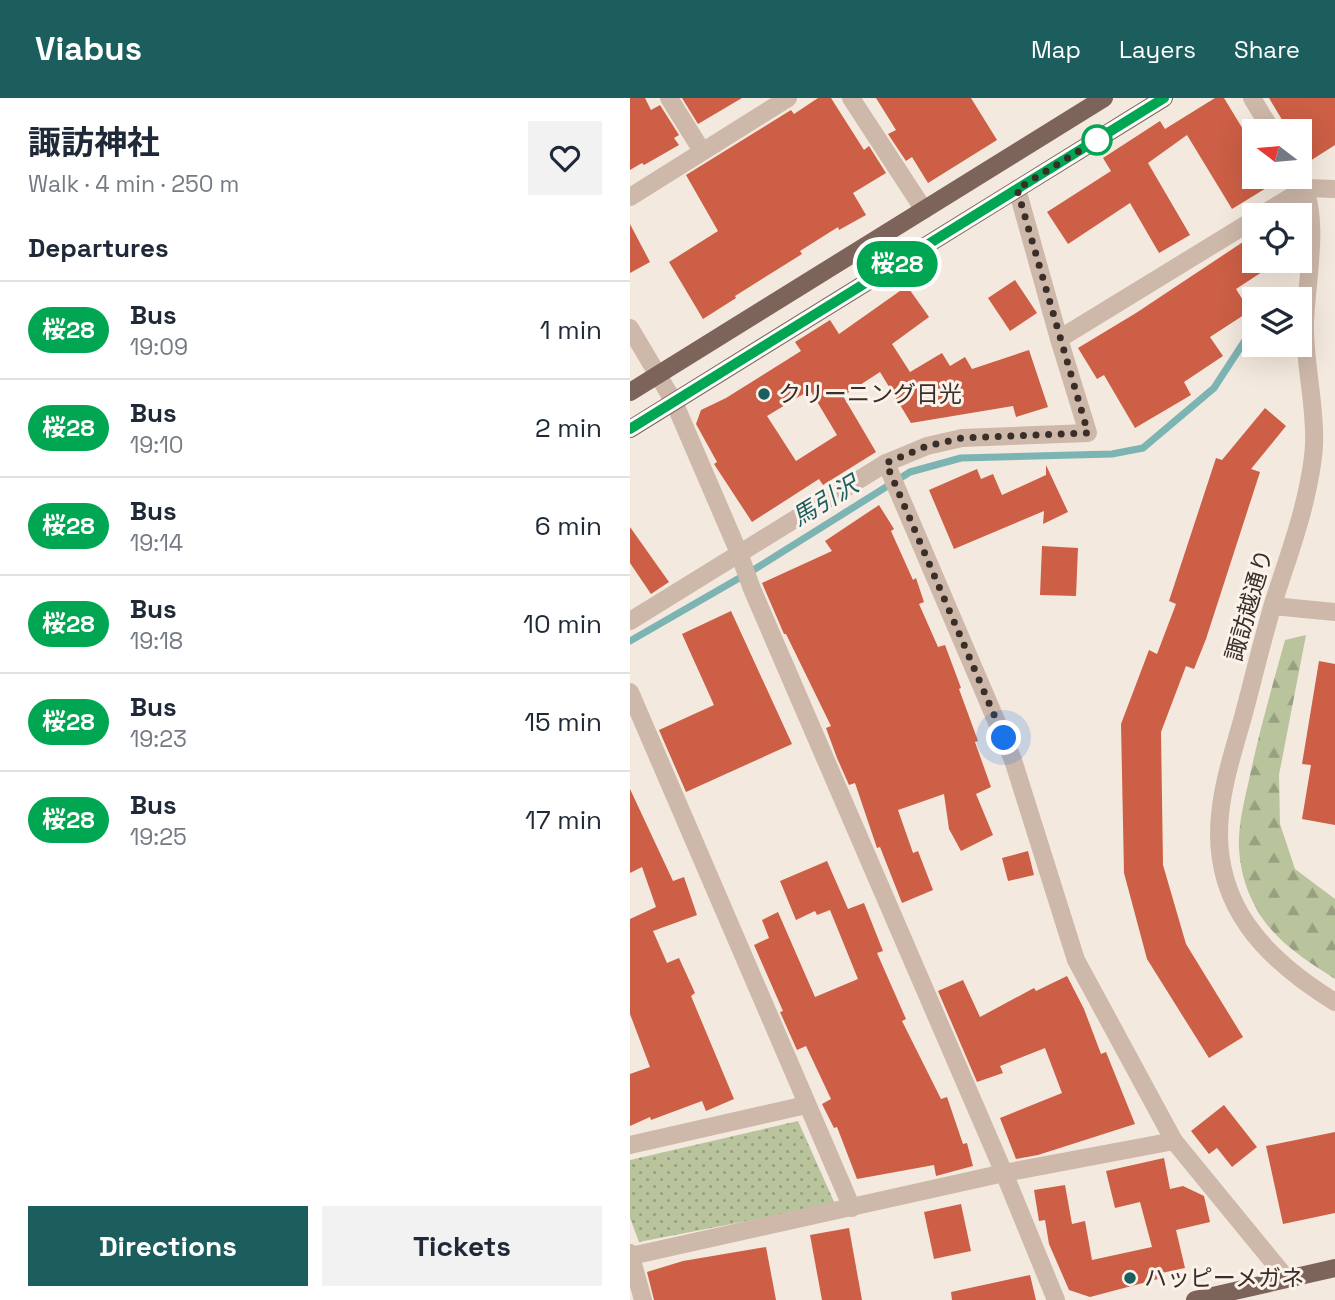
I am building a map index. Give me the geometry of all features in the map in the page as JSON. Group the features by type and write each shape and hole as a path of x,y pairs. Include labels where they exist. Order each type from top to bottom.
{"main road":[{"path":"630,392 1104,98"},
{"path":"630,429 1164,98"},
{"path":"1195,1300 1335,1268"}],"street":[{"path":"670,98 702,151"},
{"path":"630,197 788,98"},
{"path":"851,98 924,210"},
{"path":"1252,98 1265,119"},
{"path":"1312,184 1335,189"},
{"path":"630,621 887,467 927,446 962,438 1088,433 1017,189"},
{"path":"1276,203 1293,189"},
{"name":"諏訪越通り","path":"1303,189 1311,226 1305,324 1314,445 1303,507 1226,777 1219,846 1226,879 1236,907 1256,939 1281,965 1335,1002"},
{"path":"1059,339 1242,227"},
{"path":"630,328 674,402 1056,1300"},
{"path":"887,467 1013,760 1076,960 1174,1141 1287,1279"},
{"path":"1273,606 1335,612"},
{"path":"630,692 852,1208"},
{"path":"630,1145 806,1105"},
{"path":"643,1300 631,1254 1004,1173 1174,1141"}],"green space":[{"path":"1306,635 1279,775 1280,824 1295,869 1335,899 1335,979 1289,947 1269,928 1248,891 1240,855 1239,831 1243,805 1285,640"},
{"path":"798,1121 835,1204 639,1242 630,1218 630,1160"}],"building":[{"path":"630,98 645,98 651,110 660,105 679,135 674,138 679,145 630,170"},
{"path":"682,98 742,98 698,124"},
{"path":"818,98 831,98 864,150 869,146 886,173 853,193 866,215 839,230 838,227 800,251 802,254 703,319 669,262 718,231 686,175 791,110 794,114"},
{"path":"876,98 971,98 997,140 928,183 912,157 906,161 888,134 896,130"},
{"path":"1215,98 1224,98 1242,128 1242,189 1264,189 1232,209 1187,135 1148,163 1190,235 1159,253 1130,203 1068,244 1047,212 1111,171 1103,158 1160,121 1165,129"},
{"path":"1269,98 1335,98 1335,145 1312,160 1312,119 1282,119"},
{"path":"630,224 650,262 630,273"},
{"path":"1242,243 1242,273 1261,273 1236,289 1242,298 1242,316 1210,337 1223,356 1184,382 1191,395 1135,428 1104,375 1097,379 1078,348"},
{"path":"1015,280 1037,313 1010,331 988,298"},
{"path":"907,286 929,317 892,344 910,372 942,353 950,366 965,357 972,369 1029,350 1048,407 1016,417 1013,406 911,423 880,372 843,396 876,452 823,485 819,479 752,522 714,464 717,462 696,424 701,410 726,398 801,351 795,342 830,320 839,334","holes":["810,390 837,435 796,461 767,416"]},
{"path":"1265,408 1286,426 1251,469 1260,472 1206,639 1194,669 1186,666 1161,732 1163,865 1186,944 1243,1037 1209,1058 1147,959 1124,873 1121,724 1149,650 1157,654 1176,604 1169,601 1216,458 1222,460"},
{"path":"1046,465 1068,512 1043,524 1044,511 954,549 929,490 977,469 981,479 993,474 1002,495 1046,475"},
{"path":"879,505 894,529 891,531 913,580 916,578 924,602 919,604 938,647 945,645 991,787 976,794 993,835 961,851 949,829 944,794 898,810 913,853 918,851 933,890 902,903 880,847 877,848 855,783 849,785 837,758 826,728 831,726 784,634 762,583 832,551 825,541"},
{"path":"630,527 669,582 651,594 630,563"},
{"path":"1042,546 1078,548 1076,596 1040,595"},
{"path":"731,611 792,744 686,792 659,730 714,705 682,634"},
{"path":"1319,661 1335,664 1335,825 1302,819 1311,765 1302,764"},
{"path":"630,789 673,881 684,877 697,915 653,931 667,963 679,958 695,993 691,996 734,1099 706,1111 702,1101 630,1126 630,1074 650,1067 630,1014 630,919 656,907 642,867 630,873"},
{"path":"1028,851 1034,875 1008,881 1002,858"},
{"path":"827,861 848,909 864,903 883,951 877,953 906,1019 902,1021 941,1099 947,1097 963,1144 967,1143 973,1166 936,1176 934,1165 857,1179 837,1127 834,1128 822,1104 831,1099 806,1046 797,1050 754,945 769,938 762,920 778,912 815,997 858,979 830,910 817,915 815,911 796,920 780,881"},
{"path":"1067,976 1084,1009 1101,1054 1106,1052 1135,1124 1038,1155 1016,1159 1000,1118 1062,1093 1045,1048 1000,1066 1003,1073 977,1082 938,991 963,980 980,1017 1034,988 1036,991"},
{"path":"1224,1105 1257,1147 1232,1167 1217,1148 1209,1154 1191,1131"},
{"path":"1335,1132 1335,1213 1283,1224 1266,1146"},
{"path":"1164,1158 1170,1189 1183,1186 1204,1196 1210,1222 1176,1230 1185,1268 1157,1274 1158,1279 1090,1297 1069,1290 1049,1244 1045,1220 1039,1221 1034,1190 1065,1185 1072,1224 1085,1221 1092,1260 1152,1247 1140,1202 1115,1208 1106,1171"},
{"path":"961,1204 971,1251 934,1259 924,1212"},
{"path":"849,1228 862,1300 822,1300 810,1235"},
{"path":"766,1247 776,1300 654,1300 647,1272 683,1261"},
{"path":"1030,1275 1036,1300 952,1300 951,1292"}],"waterway":[{"name":"馬引沢","path":"630,641 755,569 910,472 961,458 1112,454 1143,448 1214,388 1242,345"}],"bus line":[{"name":"桜28","path":"630,429 1164,98"}],"place":[{"name":"クリーニング日光","path":"764,394"},
{"name":"ハッピーメガネ","path":"1130,1278"}],"route":[{"path":"1004,738 886,463 927,446 962,438 1088,433 1017,189 1097,140"}]}
